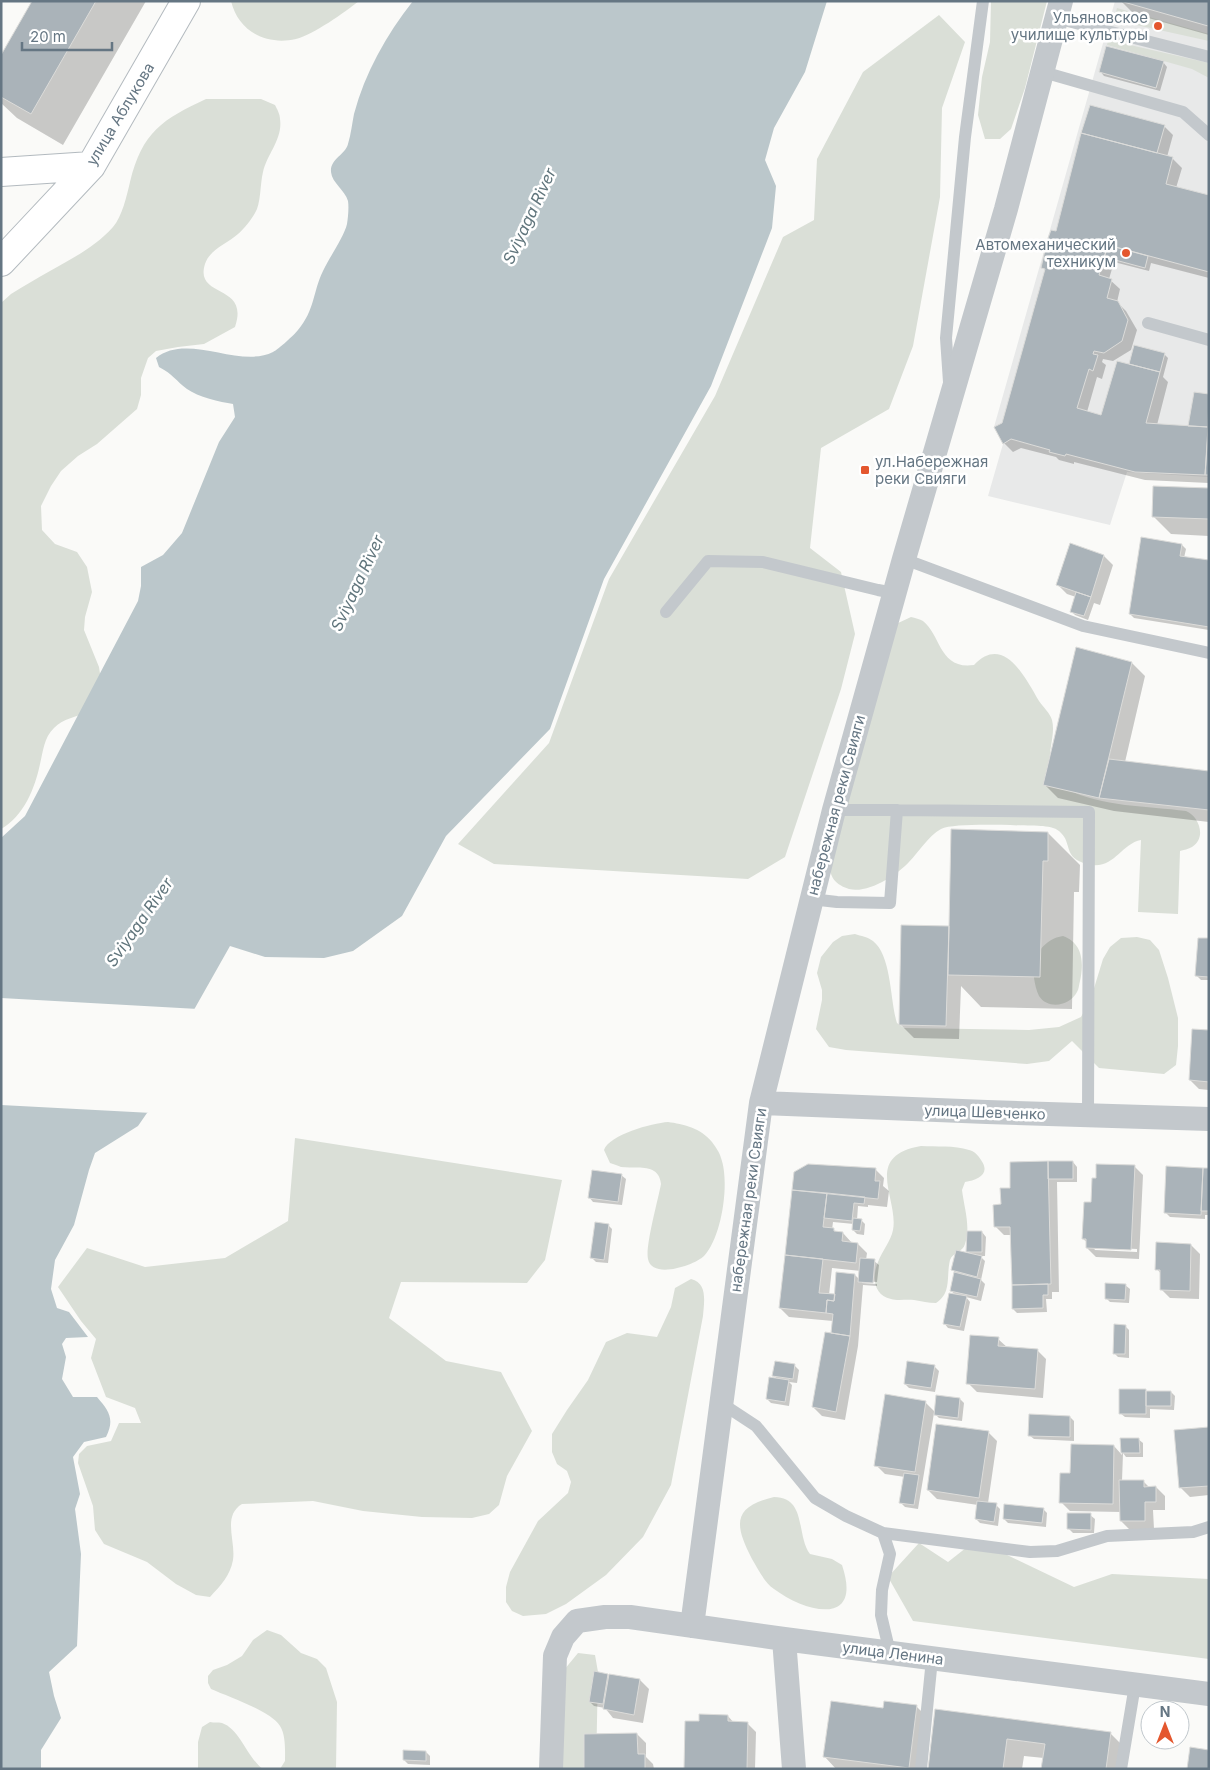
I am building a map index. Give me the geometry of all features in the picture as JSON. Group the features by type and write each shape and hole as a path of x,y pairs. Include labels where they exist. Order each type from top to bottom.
{"street":[{"name":"улица Аблукова","path":"1,262 91,166 186,1"},
{"name":"набережная реки Свияги","path":"692,1626 761,1103 834,810 894,593 1006,209 1059,10"},
{"path":"1,172 91,166"},
{"name":"улица Шевченко","path":"761,1103 1209,1119"},
{"name":"улица Ленина","path":"551,1769 554,1656 563,1637 577,1621 605,1617 630,1617 932,1659 1209,1694"},
{"path":"784,1639 794,1769"}],"lane":[{"path":"951,402 946,338 965,137 983,1"},
{"path":"1059,10 1209,58"},
{"path":"1043,72 1183,112 1209,135"},
{"path":"1148,323 1209,340"},
{"path":"904,559 1083,626 1209,653"},
{"path":"666,612 708,561 763,562 894,593"},
{"path":"834,810 1089,812 1088,1116"},
{"path":"811,900 890,903 897,810"},
{"path":"721,1403 756,1426 815,1498 846,1516 883,1533 1030,1552 1057,1551 1106,1536 1193,1532 1209,1528"},
{"path":"883,1533 890,1554 882,1590 881,1615 890,1653"},
{"path":"921,1769 932,1659"},
{"path":"1121,1769 1134,1685"}],"shaded area":[{"path":"231,1 359,1 311,33 285,41 264,38 255,34 240,21"},
{"path":"991,1 1047,1 1025,88 1011,129 1000,139 985,139 978,115 982,77 990,42"},
{"name":"Автомеханический техникум","path":"1115,1 1209,1 1209,463 1208,477 1127,472 1110,525 988,496 1003,444 994,427"},
{"path":"1117,8 1209,34 1209,41 1114,20"},
{"path":"939,15 965,42 942,108 940,197 913,346 889,409 821,448 810,548 841,572 855,634 841,689 785,857 748,879 494,864 458,844 549,743 609,579 715,396 783,237 814,220 817,159 863,72"},
{"path":"1108,40 1209,63 1209,78 1192,69 1107,45"},
{"path":"206,99 261,99 275,105 280,117 279,133 265,165 255,213 243,230 211,254 205,264 204,275 207,282 229,297 235,304 238,313 235,327 204,344 156,351 148,358 141,378 141,395 137,409 97,444 78,456 61,471 41,506 42,530 55,544 77,552 87,567 92,592 85,617 84,630 99,667 101,680 89,712 61,722 51,732 46,740 32,792 16,817 1,829 1,303 11,294 35,279 83,252 106,234 116,223 122,212 135,165 148,139 166,121"},
{"path":"911,617 922,620 929,627 947,657 954,662 962,665 974,665 985,656 995,654 1013,663 1021,672 1052,720 1053,735 1050,767 1052,775 1058,784 1080,795 1110,803 1186,811 1195,817 1200,828 1197,843 1188,849 1180,851 1178,914 1138,912 1141,840 1134,842 1104,864 1087,864 1074,858 1059,831 1043,826 975,825 941,829 928,840 904,867 882,882 857,890 843,887 835,881 827,858 896,624"},
{"path":"855,934 873,941 884,957 897,1023 904,1028 1029,1030 1059,1027 1081,1017 1091,998 1103,959 1110,947 1121,938 1137,937 1150,940 1159,950 1178,1018 1176,1065 1164,1074 1099,1068 1072,1041 1049,1061 1027,1064 846,1050 829,1047 816,1029 822,1000 822,990 817,973 821,957 833,942 842,936"},
{"path":"1063,936 1075,943 1078,949 1082,961 1081,974 1074,997 1064,1003 1053,1005 1043,1000 1038,994 1034,978 1034,963 1044,945"},
{"path":"668,1122 692,1128 708,1137 719,1152 724,1168 725,1181 720,1223 716,1236 704,1256 692,1263 665,1270 657,1269 651,1265 648,1259 650,1234 661,1184 659,1177 651,1169 621,1167 610,1163 604,1150 614,1139 622,1135 642,1127"},
{"path":"295,1138 562,1180 545,1260 527,1283 401,1282 389,1318 446,1361 501,1372 532,1431 507,1476 499,1505 489,1514 472,1518 422,1517 363,1511 313,1501 242,1504 236,1509 231,1522 233,1560 227,1576 210,1597 196,1595 176,1584 147,1562 104,1544 95,1530 93,1506 78,1463 79,1454 87,1446 111,1441 119,1423 141,1423 135,1408 106,1397 91,1358 96,1339 58,1287 87,1248 145,1267 225,1258 288,1221"},
{"path":"921,1146 963,1148 976,1154 985,1169 982,1176 965,1182 962,1190 967,1237 964,1247 953,1255 950,1260 948,1284 941,1299 936,1303 894,1300 885,1297 877,1289 875,1279 876,1267 893,1230 894,1218 887,1180 888,1169 893,1159 903,1151"},
{"path":"691,1279 696,1281 703,1289 703,1316 671,1485 643,1537 606,1575 566,1604 546,1614 523,1616 512,1611 506,1602 506,1587 510,1572 538,1521 568,1493 571,1482 567,1471 557,1464 552,1452 552,1434 588,1380 606,1342 627,1333 657,1337 671,1307 675,1288"},
{"path":"774,1497 792,1503 810,1554 832,1559 842,1565 846,1585 845,1598 838,1606 828,1609 801,1604 774,1589 767,1583 759,1571 742,1537 740,1519 750,1506"},
{"path":"976,1540 1074,1587 1112,1574 1209,1579 1209,1659 913,1621 888,1577 919,1543 948,1562"},
{"path":"267,1630 281,1635 301,1653 317,1659 326,1668 337,1702 336,1769 280,1769 285,1761 284,1738 280,1726 275,1720 259,1710 211,1689 208,1683 208,1676 213,1670 227,1665 242,1656 253,1640"},
{"path":"578,1653 595,1655 598,1672 596,1769 544,1769 564,1670"},
{"path":"210,1722 222,1723 234,1731 263,1769 198,1769 198,1742 202,1727"}],"water":[{"name":"Sviyaga River","path":"413,1 827,1 805,72 774,128 765,160 776,186 772,228 711,386 604,579 550,729 446,836 402,916 353,951 324,958 265,957 230,946 182,1031 177,1095 147,1113 138,1126 95,1153 74,1225 55,1260 51,1289 57,1308 69,1312 88,1337 66,1338 62,1344 66,1357 62,1379 73,1397 97,1397 105,1407 110,1420 109,1431 106,1437 84,1442 73,1457 80,1494 75,1509 81,1554 77,1646 49,1672 61,1718 41,1750 41,1769 1,1769 1,838 25,816 138,601 141,586 141,567 163,555 182,533 219,442 235,417 233,404 209,399 192,392 159,367 156,358 169,351 183,348 229,355 259,356 279,348 304,323 323,271 347,224 348,201 334,180 331,168 348,144 354,114 370,69 385,41"}],"pier":[{"path":"1,998 198,1009 185,1032 187,1048 185,1084 180,1096 152,1113 1,1105"}],"building":[{"path":"32,1 96,1 31,114 1,97 1,55"},
{"path":"1120,1 1209,1 1208,26"},
{"path":"1106,46 1164,61 1156,88 1099,72"},
{"path":"1090,105 1165,125 1157,153 1081,133"},
{"path":"1081,133 1173,157 1166,184 1209,195 1209,272 1108,245 1099,275 1112,279 1107,298 1118,301 1128,320 1122,341 1104,353 1094,351 1093,354 1098,355 1093,371 1089,369 1077,408 1101,415 1117,361 1160,372 1146,423 1208,427 1205,475 1135,472 1066,454 1065,456 1049,452 1050,450 1011,439 1003,444 994,427 1002,423 1045,269 1041,268 1047,241 1051,230 1056,231"},
{"path":"1108,245 1148,256 1145,268 1104,257"},
{"path":"1134,345 1165,353 1160,372 1129,364"},
{"path":"1194,392 1209,394 1208,427 1188,426"},
{"path":"1209,420 1209,475 1205,475"},
{"path":"1153,486 1209,488 1209,519 1152,517"},
{"path":"1141,537 1182,544 1180,556 1209,560 1209,627 1129,614"},
{"path":"1070,543 1104,555 1091,597 1056,585"},
{"path":"1076,592 1091,597 1084,616 1070,612"},
{"path":"1076,647 1132,662 1099,798 1043,785"},
{"path":"1109,759 1209,771 1209,810 1099,798"},
{"path":"951,829 1048,832 1048,861 1043,861 1040,977 948,975"},
{"path":"901,925 949,926 946,1026 899,1025"},
{"path":"1198,938 1209,938 1209,977 1195,976"},
{"path":"1192,1029 1209,1030 1209,1082 1189,1080"},
{"path":"1048,1161 1051,1284 1012,1285 1010,1227 994,1227 993,1205 1001,1204 1000,1188 1010,1188 1010,1162"},
{"path":"1048,1161 1073,1161 1073,1179 1048,1179"},
{"path":"808,1164 876,1168 875,1181 880,1181 878,1199 792,1190 794,1172"},
{"path":"1096,1164 1135,1165 1131,1250 1086,1248 1086,1239 1082,1239 1084,1202 1091,1202 1092,1178 1096,1178"},
{"path":"1166,1166 1203,1168 1201,1215 1164,1213"},
{"path":"1203,1168 1209,1168 1209,1211 1201,1211"},
{"path":"592,1170 622,1174 618,1202 588,1198"},
{"path":"792,1190 827,1193 823,1227 834,1228 834,1231 843,1232 842,1241 858,1243 856,1263 785,1255"},
{"path":"827,1193 865,1197 864,1204 854,1203 852,1221 824,1218"},
{"path":"853,1218 862,1219 860,1231 852,1230"},
{"path":"595,1222 609,1224 604,1260 590,1258"},
{"path":"967,1231 982,1231 982,1252 966,1252"},
{"path":"1156,1242 1191,1244 1190,1291 1160,1290 1160,1270 1155,1270"},
{"path":"956,1250 982,1256 977,1277 951,1270"},
{"path":"785,1255 823,1259 819,1293 835,1294 834,1301 827,1300 826,1313 779,1308"},
{"path":"860,1258 875,1259 873,1283 858,1282"},
{"path":"836,1272 855,1274 850,1336 831,1333 833,1314 826,1313 827,1300 834,1301"},
{"path":"954,1272 981,1279 977,1297 950,1291"},
{"path":"1105,1283 1126,1284 1125,1300 1105,1299"},
{"path":"1048,1284 1048,1295 1043,1295 1043,1308 1012,1309 1012,1285"},
{"path":"949,1293 967,1296 960,1327 943,1324"},
{"path":"1114,1324 1126,1325 1125,1354 1113,1354"},
{"path":"825,1332 850,1336 836,1412 812,1407"},
{"path":"970,1335 999,1337 998,1346 1038,1349 1035,1389 966,1384"},
{"path":"775,1361 795,1364 793,1379 772,1376"},
{"path":"907,1361 935,1365 931,1388 904,1384"},
{"path":"769,1377 789,1380 785,1402 766,1399"},
{"path":"1119,1389 1146,1389 1146,1414 1119,1414"},
{"path":"1146,1391 1171,1391 1171,1406 1146,1406"},
{"path":"885,1394 926,1401 915,1472 874,1466"},
{"path":"936,1395 960,1398 958,1418 934,1415"},
{"path":"1029,1414 1070,1416 1070,1437 1028,1436"},
{"path":"936,1424 989,1431 979,1498 927,1490"},
{"path":"1209,1427 1209,1486 1179,1488 1174,1430"},
{"path":"1120,1438 1139,1438 1140,1453 1121,1453"},
{"path":"1071,1444 1114,1445 1113,1504 1059,1503 1060,1473 1070,1473"},
{"path":"904,1473 919,1475 914,1505 899,1503"},
{"path":"1119,1480 1144,1480 1144,1487 1156,1486 1156,1502 1145,1502 1145,1521 1120,1521"},
{"path":"977,1501 997,1503 994,1522 975,1519"},
{"path":"1004,1504 1044,1508 1042,1523 1003,1519"},
{"path":"1067,1513 1091,1513 1091,1530 1067,1529"},
{"path":"594,1671 608,1674 603,1704 589,1702"},
{"path":"609,1674 640,1679 634,1715 603,1709"},
{"path":"831,1701 883,1708 884,1701 917,1705 909,1768 823,1757"},
{"path":"935,1709 1111,1732 1106,1769 1041,1769 1045,1744 1007,1739 1003,1769 928,1769"},
{"path":"699,1714 728,1715 728,1721 748,1722 747,1769 684,1769 685,1721 699,1721"},
{"path":"637,1733 638,1754 645,1754 645,1769 584,1769 584,1734"},
{"path":"1190,1747 1209,1750 1209,1769 1187,1769"},
{"path":"403,1750 426,1751 426,1761 403,1760"}],"place":[{"name":"Ульяновское училище культуры","path":"1158,26"},
{"name":"Автомеханический техникум","path":"1126,253"},
{"name":"ул.Набережная реки Свияги","path":"865,470"}]}
